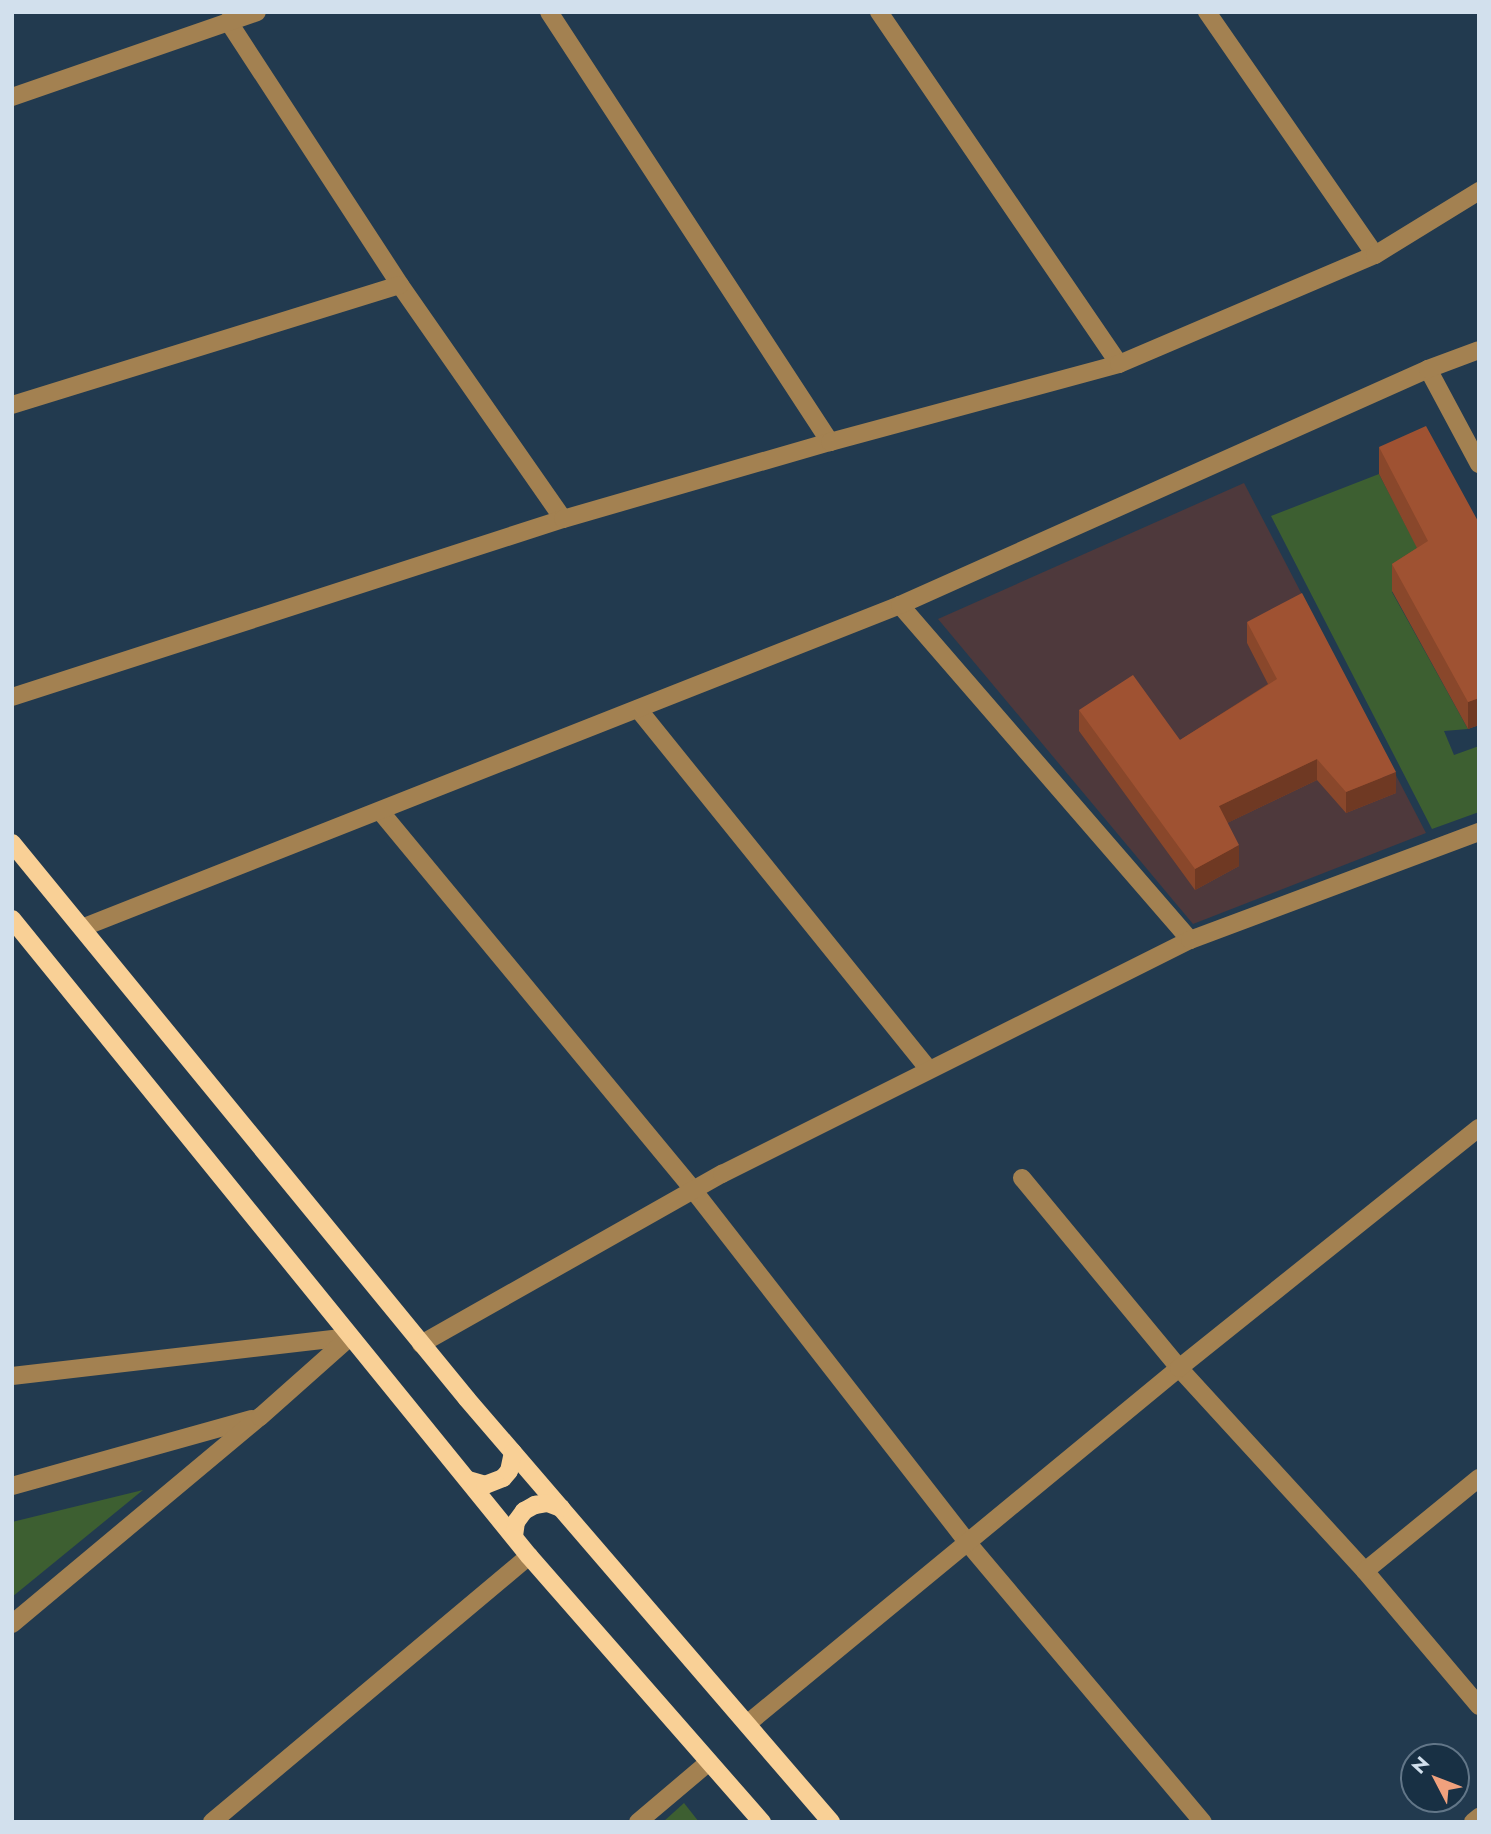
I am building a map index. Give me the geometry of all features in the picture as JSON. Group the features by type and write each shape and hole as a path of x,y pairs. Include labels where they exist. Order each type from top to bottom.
{"main road":[{"path":"12,843 421,1344 831,1822"},
{"path":"12,919 114,1041 529,1556 762,1822"},
{"path":"468,1480 485,1485 503,1478 509,1471 513,1452"},
{"path":"514,1536 516,1522 524,1511 535,1504 548,1503 561,1508"}],"street":[{"path":"12,97 257,12"},
{"path":"549,12 830,442"},
{"path":"879,12 1119,364"},
{"path":"1207,12 1375,255"},
{"path":"228,21 400,285 563,520"},
{"path":"12,697 563,520 830,442 1119,364 1375,255 1479,191"},
{"path":"12,405 400,285"},
{"path":"84,928 900,605 1428,369 1479,350"},
{"path":"1428,369 1479,464"},
{"path":"900,605 1190,940"},
{"path":"638,709 929,1069"},
{"path":"380,811 694,1191 967,1542 1203,1822"},
{"path":"421,1344 694,1191 929,1069 1190,940 1479,832"},
{"path":"747,1724 1179,1368 1479,1128"},
{"path":"1022,1178 1179,1368 1365,1571 1479,1706"},
{"path":"12,1376 350,1337"},
{"path":"12,1624 350,1337"},
{"path":"12,1486 260,1416"},
{"path":"1365,1571 1479,1478"},
{"path":"212,1822 529,1556"},
{"path":"638,1822 709,1762"},
{"path":"1473,1822 1479,1817"}],"shaded area":[{"path":"1244,483 1426,833 1193,924 938,619"}],"green space":[{"path":"1379,474 1428,568 1392,592 1468,729 1444,731 1454,755 1479,746 1479,812 1432,829 1271,516"},
{"path":"143,1490 12,1597 12,1522"},
{"path":"684,1803 699,1822 663,1822"}],"building":[{"path":"1426,426 1479,523 1479,698 1468,702 1392,564 1428,541 1379,447"},
{"path":"1302,593 1396,772 1346,792 1317,759 1219,806 1239,845 1195,869 1079,710 1133,675 1180,740 1277,679 1247,622"}]}
